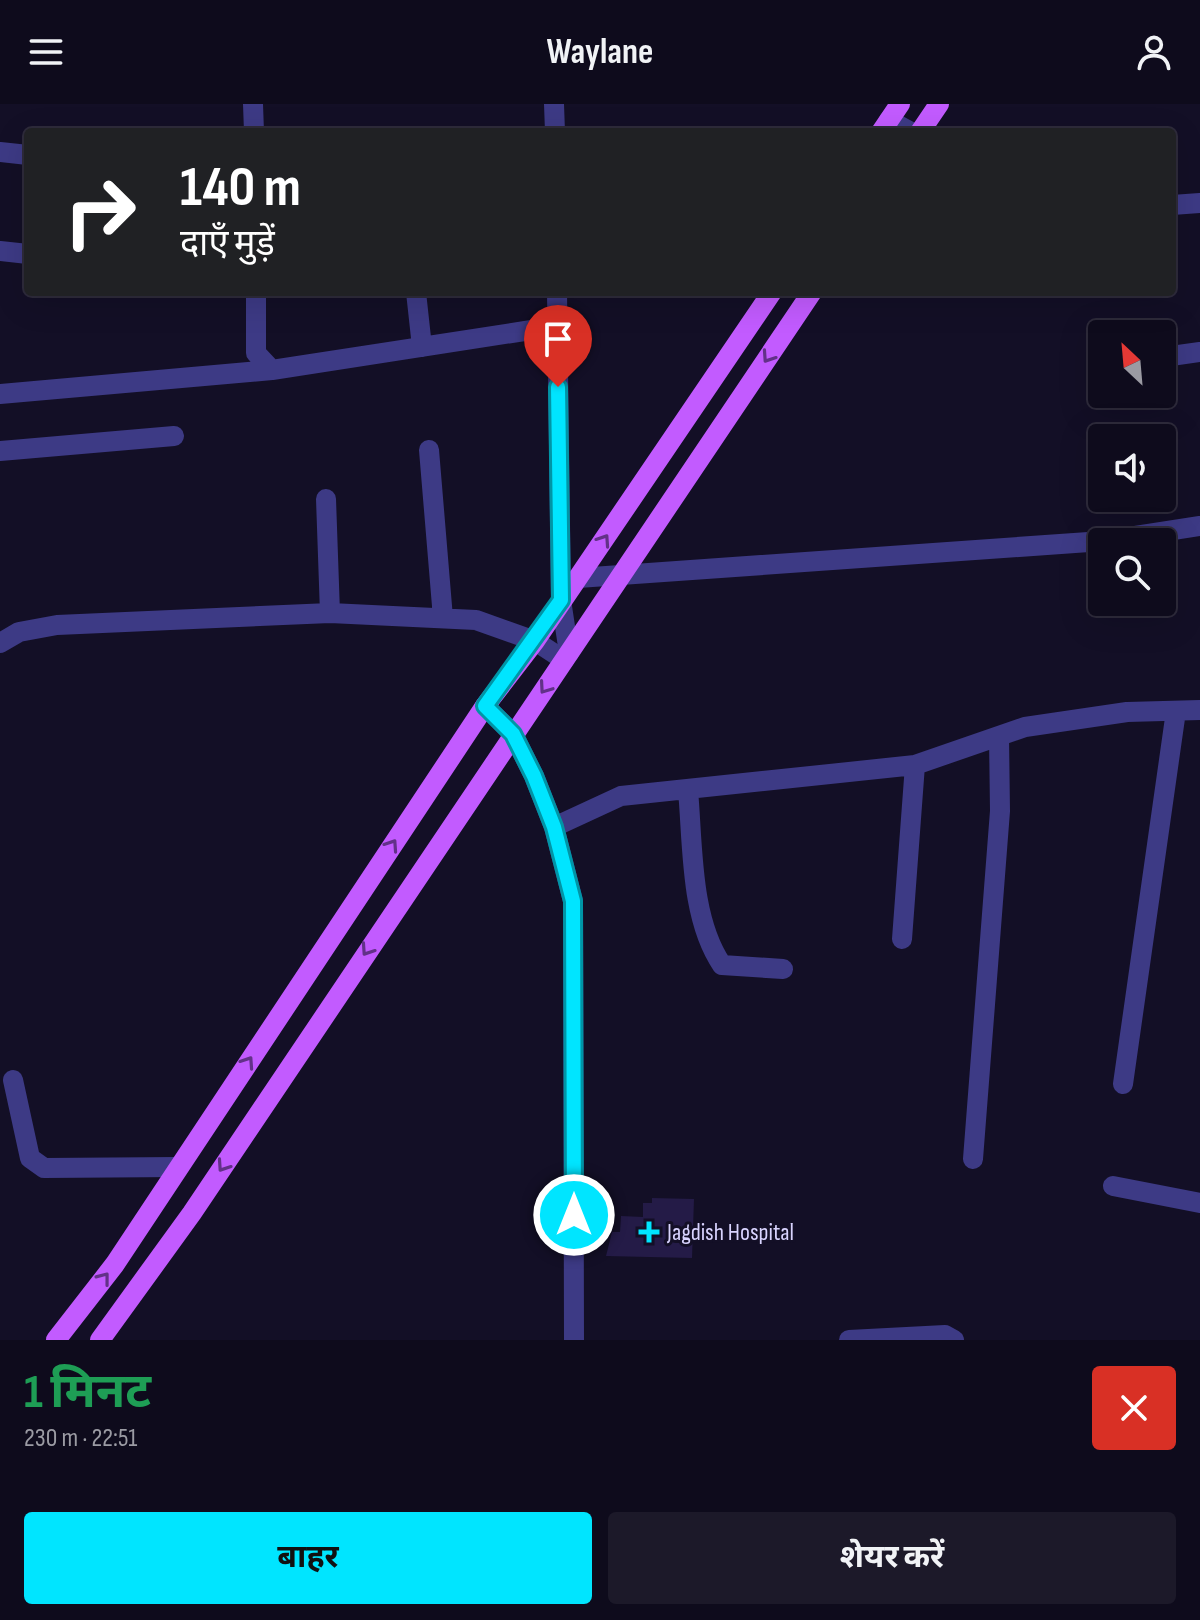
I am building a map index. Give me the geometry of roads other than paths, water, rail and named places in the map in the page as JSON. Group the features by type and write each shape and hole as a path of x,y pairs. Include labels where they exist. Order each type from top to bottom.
{"main road":[{"path":"923,128 939,104"},
{"path":"56,1340 115,1264 485,706 535,641 769,296"},
{"path":"100,1340 192,1213 809,296"}],"street":[{"path":"253,104 254,128"},
{"path":"554,104 555,128"},
{"path":"0,152 24,155"},
{"path":"1176,205 1200,203"},
{"path":"0,251 24,254"},
{"path":"256,296 256,353 272,370"},
{"path":"416,296 422,347"},
{"path":"557,296 561,600 567,656"},
{"path":"0,394 272,370 557,326"},
{"path":"1176,355 1200,352"},
{"path":"0,451 174,436"},
{"path":"429,450 443,618"},
{"path":"326,499 330,613"},
{"path":"578,578 1103,541 1200,526"},
{"path":"0,643 19,632 57,625 330,613 476,620 567,656"},
{"path":"485,706 513,734 554,827 573,901 574,1340"},
{"path":"554,827 621,796 915,765 1025,727 1127,712 1200,710"},
{"path":"1123,1084 1176,711"},
{"path":"973,1159 1000,811 999,736"},
{"path":"902,939 915,765"},
{"path":"688,790 696,880 711,948 722,965 783,969"},
{"path":"13,1080 30,1158 36,1165 44,1168 178,1167"},
{"path":"1113,1186 1200,1203"},
{"path":"849,1340 945,1335 954,1340"}],"place":[{"name":"Jagdish Hospital","path":"649,1232"}]}
